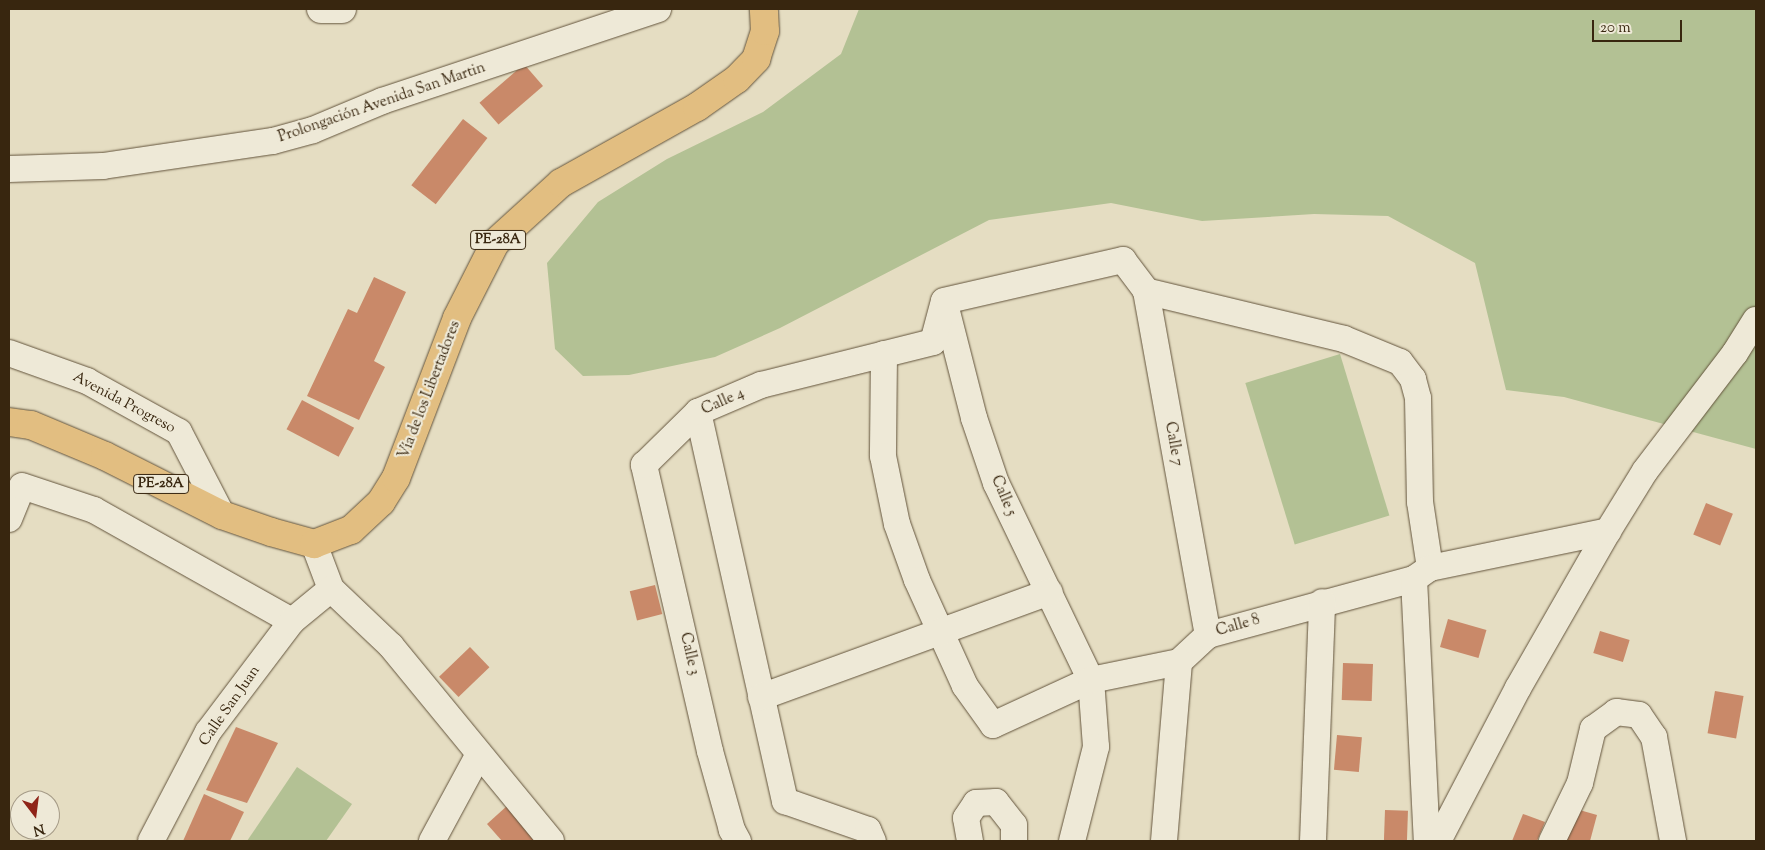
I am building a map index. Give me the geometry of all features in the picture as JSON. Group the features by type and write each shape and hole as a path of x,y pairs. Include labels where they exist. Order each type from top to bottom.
{"highway":[{"name":"Vía de los Libertadores","path":"314,544 351,530 381,502 396,478 457,318 495,243 561,183 697,107 737,79 756,59 765,31 764,9"},
{"name":"PE-28A","path":"9,422 31,425 105,456 222,515 314,544"}],"street":[{"path":"321,9 342,9"},
{"name":"Prolongación Avenida San Martin","path":"9,169 103,166 273,141 313,130 382,100 658,9"},
{"name":"Calle 7","path":"944,301 1123,260 1146,291 1208,635"},
{"path":"1146,291 1344,339 1400,362 1413,379 1418,398 1427,841"},
{"name":"Calle 4","path":"644,465 698,412 761,385 933,342 944,301"},
{"name":"Calle 5","path":"944,301 974,418 996,483 1091,680"},
{"path":"1438,841 1518,688 1608,531 1646,470 1735,353 1756,320"},
{"name":"Avenida Progreso","path":"9,353 87,381 179,432 222,515"},
{"path":"884,354 883,456 898,524 917,580 965,686 993,725 1091,680 1179,662 1164,841"},
{"path":"698,412 785,801 868,830 872,841"},
{"name":"Calle 3","path":"644,465 710,751 732,830 738,841"},
{"path":"9,519 22,486 94,510 292,620"},
{"name":"Calle 8","path":"1179,662 1208,635 1422,573 1608,531"},
{"path":"314,544 332,589 391,646 551,841"},
{"name":"Calle San Juan","path":"151,841 208,732 292,620 332,589"},
{"path":"761,697 1049,592"},
{"path":"1313,841 1322,602"},
{"path":"1072,841 1096,747 1091,680"},
{"path":"1552,841 1580,783 1593,730 1616,712 1639,715 1654,737 1673,841"},
{"path":"432,841 479,754"},
{"path":"970,841 966,818 976,803 996,802 1014,825 1014,841"}],"green space":[{"path":"859,9 1756,9 1756,449 1564,397 1506,390 1475,263 1388,216 1314,214 1202,221 1111,203 989,220 780,328 715,357 629,375 583,376 555,349 547,263 598,202 667,159 763,112 841,54"},
{"path":"1340,354 1389,516 1295,545 1245,383"},
{"path":"297,767 352,804 326,841 247,841"}],"building":[{"path":"524,64 543,86 498,125 479,103"},
{"path":"463,119 487,138 436,204 411,185"},
{"path":"374,277 406,292 374,361 385,367 359,420 307,396 348,309 357,313"},
{"path":"302,400 354,428 339,457 287,429"},
{"path":"1706,503 1733,514 1720,545 1693,535"},
{"path":"655,585 662,614 637,620 630,591"},
{"path":"1448,619 1486,630 1478,658 1440,647"},
{"path":"1600,631 1630,640 1623,662 1593,653"},
{"path":"470,647 489,667 459,697 439,677"},
{"path":"1343,663 1373,664 1372,701 1342,700"},
{"path":"1715,691 1744,696 1736,738 1708,733"},
{"path":"236,727 278,743 247,803 206,790"},
{"path":"1337,735 1362,737 1359,772 1334,770"},
{"path":"204,794 244,812 230,841 183,841"},
{"path":"508,805 540,841 502,841 487,824"},
{"path":"1576,809 1597,815 1590,841 1566,841"},
{"path":"1385,810 1408,811 1407,841 1384,840"},
{"path":"1523,814 1545,822 1537,841 1512,841"}]}
